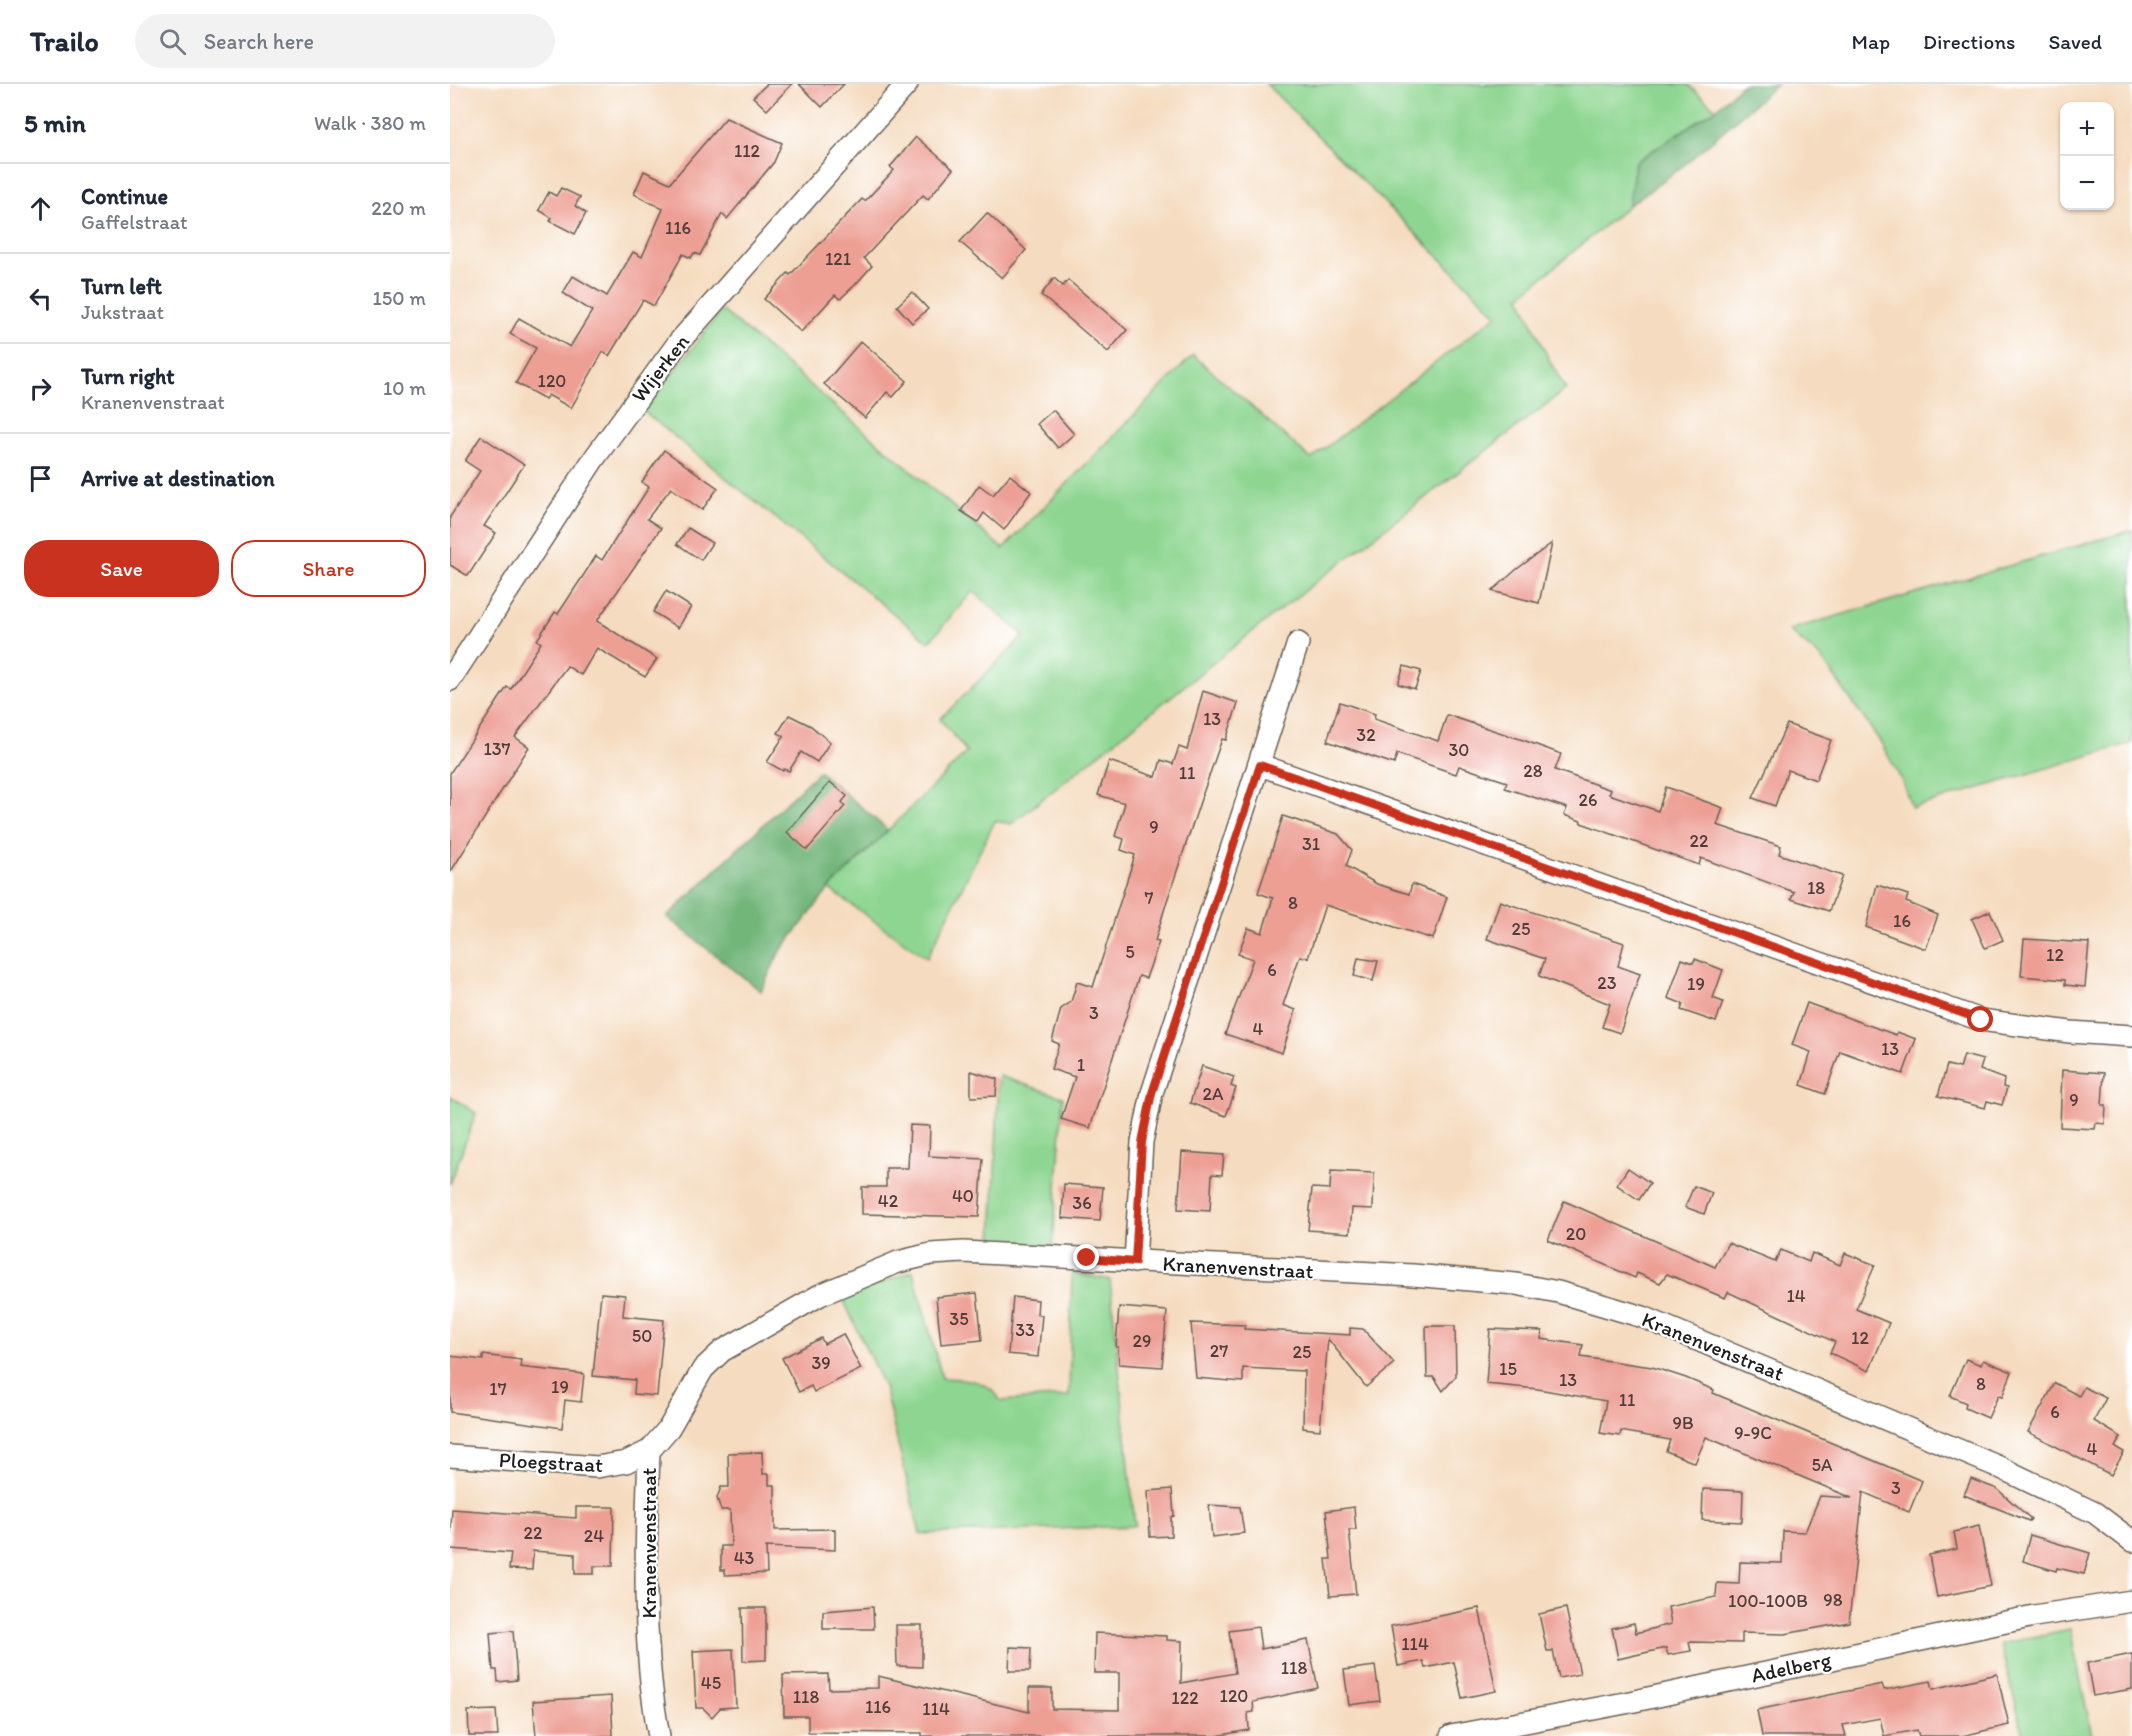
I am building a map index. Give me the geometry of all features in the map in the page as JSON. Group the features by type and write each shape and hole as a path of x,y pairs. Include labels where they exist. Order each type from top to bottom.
{"street":[{"name":"Wijerken","path":"450,680 593,460 678,343 907,84"},
{"path":"1135,1262 1142,1142 1152,1093 1298,643"},
{"path":"1260,765 1981,1020 2070,1032 2132,1036"},
{"name":"Kranenvenstraat","path":"659,1736 651,1695 647,1623 649,1451 669,1428 703,1369 722,1351 820,1295 898,1262 931,1254 963,1252 1413,1275 1516,1284 1558,1292 1643,1317 1999,1467 2095,1513 2132,1541"},
{"name":"Ploegstraat","path":"450,1456 597,1467 626,1462 649,1451"},
{"name":"Adelberg","path":"1450,1736 1625,1703 2034,1616 2132,1600"}],"green space":[{"path":"1266,84 1687,84 1716,109 1635,162 1629,205 1520,296 1550,362 1566,389 1281,609 1011,824 995,821 927,958 829,889 967,752 940,719 1024,636 973,591 929,642 643,411 722,310 1003,549 1193,355 1311,459 1497,315"},
{"path":"1742,84 1777,84 1682,167 1629,205 1635,162 1716,109"},
{"path":"2132,530 2132,743 1912,808 1901,779 1880,741 1822,659 1789,630"},
{"path":"819,771 888,830 829,889 779,953 761,991 667,917"},
{"path":"999,1076 1063,1097 1053,1246 992,1244"},
{"path":"450,1096 476,1113 450,1184"},
{"path":"913,1271 942,1378 975,1381 983,1384 1001,1401 1069,1396 1072,1273 1110,1280 1135,1526 920,1534 884,1387 842,1297"},
{"path":"2070,1629 2092,1736 2024,1736 2000,1644"}],"building":[{"path":"767,84 792,84 767,110 753,97"},
{"path":"799,84 844,84 822,107"},
{"path":"726,118 782,143 774,162 727,219 722,214 700,255 694,253 691,258 683,254 654,306 643,300 609,356 603,352 571,408 548,395 545,399 516,383 536,348 510,334 519,318 570,347 592,311 563,293 573,276 607,296 633,252 642,257 663,209 634,194 644,171 670,183"},
{"path":"916,137 953,169 928,199 923,195 864,258 872,266 855,285 840,299 835,295 801,332 764,299 862,199 865,201 894,170 890,167"},
{"path":"561,188 580,197 575,206 586,213 575,234 550,221 552,218 539,210 549,192 556,196"},
{"path":"987,213 1026,250 1002,278 960,242"},
{"path":"1054,278 1063,286 1068,280 1127,330 1108,352 1041,295"},
{"path":"912,292 928,309 912,323 897,306"},
{"path":"861,341 907,381 893,397 887,392 865,418 824,384"},
{"path":"1053,410 1074,434 1058,448 1037,424"},
{"path":"481,436 524,465 484,526 496,533 468,576 450,565 450,517 480,471 465,461"},
{"path":"664,450 718,488 702,510 671,488 647,519 661,528 597,621 657,659 645,677 597,648 581,675 567,666 515,737 529,747 450,873 450,773 507,687 511,689 541,643 537,640 555,612 558,614 596,556 602,560 649,487 642,482"},
{"path":"1010,475 1031,492 1004,530 984,513 978,522 961,511 979,485 993,495"},
{"path":"688,528 712,543 701,560 677,544"},
{"path":"1552,543 1539,603 1492,591 1517,569"},
{"path":"666,591 691,607 678,628 653,612"},
{"path":"1404,666 1421,671 1415,689 1398,684"},
{"path":"1203,691 1238,703 1226,740 1222,739 1166,904 1155,941 1159,942 1146,978 1139,976 1090,1128 1061,1119 1075,1077 1051,1069 1059,1044 1052,1041 1061,1009 1071,1002 1077,982 1093,987 1135,855 1121,850 1124,839 1115,836 1125,803 1098,795 1109,761 1156,777 1161,760 1173,764 1179,747 1187,750"},
{"path":"1340,702 1375,714 1374,719 1438,741 1447,715 1523,740 1561,754 1555,770 1611,790 1609,794 1658,811 1666,787 1723,808 1717,825 1781,846 1779,854 1842,876 1829,911 1791,899 1794,892 1701,858 1699,865 1581,823 1581,821 1564,815 1567,808 1505,788 1507,782 1459,766 1456,774 1397,754 1394,764 1327,741"},
{"path":"789,715 811,726 830,742 817,762 801,752 789,771 784,769 783,771 767,762 784,736 778,733"},
{"path":"1787,724 1831,740 1816,780 1788,770 1775,806 1753,798"},
{"path":"830,782 847,796 842,802 845,806 807,850 787,832"},
{"path":"1283,816 1338,834 1352,850 1346,866 1377,884 1409,894 1412,884 1447,897 1433,939 1325,905 1308,958 1300,956 1283,1005 1296,1010 1282,1053 1225,1034 1253,959 1238,954 1248,928 1262,933 1273,898 1258,893"},
{"path":"1877,885 1908,895 1906,902 1938,915 1926,949 1866,927"},
{"path":"1500,901 1624,943 1618,966 1640,974 1620,1033 1602,1027 1610,1004 1539,976 1545,959 1487,939"},
{"path":"1990,911 2003,940 1985,948 1972,919"},
{"path":"2024,939 2089,943 2085,987 2065,985 2065,980 2021,976"},
{"path":"1358,958 1378,961 1373,981 1354,976"},
{"path":"1682,959 1693,963 1695,959 1723,970 1713,998 1723,1002 1716,1022 1681,1010 1683,1004 1668,998"},
{"path":"1807,1003 1896,1035 1897,1032 1916,1039 1903,1074 1840,1051 1825,1094 1801,1085 1811,1052 1792,1045"},
{"path":"1964,1055 1983,1060 1980,1070 2004,1079 2003,1087 2007,1088 2002,1105 1987,1101 1985,1108 1938,1096 1947,1065 1960,1068"},
{"path":"1202,1066 1234,1077 1231,1086 1236,1088 1226,1116 1190,1103"},
{"path":"2062,1070 2104,1073 2102,1105 2106,1105 2105,1124 2096,1123 2095,1129 2060,1127"},
{"path":"971,1071 997,1079 996,1096 971,1097"},
{"path":"910,1125 930,1126 929,1156 983,1159 979,1217 862,1214 862,1187 886,1187 886,1168 908,1168"},
{"path":"1182,1152 1224,1155 1222,1175 1212,1174 1210,1211 1178,1209"},
{"path":"1628,1168 1650,1183 1639,1200 1617,1185"},
{"path":"1331,1171 1374,1173 1373,1209 1352,1208 1350,1233 1308,1230 1312,1188 1330,1189"},
{"path":"1064,1184 1103,1187 1100,1221 1062,1218"},
{"path":"1694,1186 1712,1193 1704,1214 1685,1207"},
{"path":"1564,1201 1715,1267 1728,1243 1775,1262 1781,1250 1809,1262 1812,1253 1840,1265 1845,1253 1875,1265 1856,1309 1889,1323 1869,1371 1830,1353 1835,1342 1728,1292 1725,1298 1667,1274 1660,1283 1637,1273 1635,1278 1548,1240"},
{"path":"601,1293 625,1295 623,1316 664,1320 657,1396 634,1394 635,1380 593,1376"},
{"path":"977,1293 982,1340 941,1344 936,1297"},
{"path":"1013,1297 1038,1300 1037,1314 1042,1315 1038,1357 1008,1354"},
{"path":"1119,1307 1167,1311 1162,1367 1119,1364 1118,1347 1116,1347"},
{"path":"1191,1323 1245,1325 1244,1329 1350,1335 1350,1328 1363,1329 1394,1363 1366,1387 1328,1339 1320,1430 1303,1428 1304,1371 1243,1368 1243,1382 1196,1378"},
{"path":"1426,1326 1455,1326 1456,1376 1443,1391 1434,1377 1427,1377"},
{"path":"1490,1329 1542,1331 1541,1339 1583,1345 1581,1357 1652,1367 1686,1378 1714,1390 1713,1393 1922,1481 1909,1512 1863,1492 1849,1622 1785,1634 1742,1633 1742,1643 1689,1642 1691,1651 1668,1655 1666,1648 1618,1659 1612,1628 1634,1623 1636,1633 1671,1624 1668,1607 1716,1597 1717,1583 1739,1584 1740,1562 1782,1563 1783,1531 1805,1532 1820,1496 1852,1498 1706,1437 1695,1463 1666,1451 1670,1440 1621,1431 1620,1436 1600,1433 1606,1401 1538,1389 1486,1384"},
{"path":"843,1334 861,1369 814,1392 811,1386 799,1392 782,1358 821,1338 824,1344"},
{"path":"483,1355 521,1360 520,1367 584,1374 581,1402 565,1400 562,1428 450,1412 450,1356 483,1360"},
{"path":"1966,1359 1981,1365 1983,1360 2012,1372 2002,1397 1998,1396 1988,1418 1965,1408 1966,1403 1950,1396"},
{"path":"2055,1383 2079,1396 2084,1387 2106,1398 2094,1421 2121,1437 2115,1447 2124,1452 2111,1475 2028,1432"},
{"path":"762,1452 763,1474 769,1474 769,1485 775,1485 775,1530 835,1529 835,1550 766,1547 767,1573 725,1575 725,1570 721,1570 721,1546 731,1546 730,1510 721,1510 717,1498 721,1487 729,1487 728,1453"},
{"path":"1971,1479 1997,1489 2031,1519 2029,1521 1964,1495"},
{"path":"1172,1489 1174,1516 1171,1517 1171,1536 1150,1537 1148,1491"},
{"path":"1703,1489 1743,1491 1742,1522 1702,1520"},
{"path":"1209,1505 1240,1507 1244,1533 1212,1537"},
{"path":"576,1507 614,1507 613,1566 594,1566 594,1574 575,1574 575,1554 533,1551 532,1570 509,1569 511,1553 450,1549 452,1509 576,1518"},
{"path":"1354,1507 1356,1530 1349,1530 1356,1594 1330,1596 1326,1559 1331,1559 1326,1511"},
{"path":"1979,1526 1991,1586 1937,1597 1929,1555 1957,1549 1954,1532"},
{"path":"2030,1535 2090,1553 2084,1574 2057,1568 2056,1571 2023,1561"},
{"path":"873,1607 874,1629 823,1629 823,1611"},
{"path":"742,1608 766,1608 766,1660 743,1661"},
{"path":"1479,1608 1496,1691 1462,1698 1454,1662 1425,1668 1423,1661 1398,1666 1391,1626"},
{"path":"1566,1608 1580,1674 1559,1678 1553,1651 1547,1651 1539,1614"},
{"path":"896,1625 922,1625 922,1667 897,1666"},
{"path":"1258,1627 1261,1649 1308,1640 1318,1688 1253,1702 1254,1712 1248,1713 1249,1730 1216,1736 922,1736 922,1733 808,1732 808,1716 784,1716 783,1675 828,1674 829,1689 878,1688 878,1676 1029,1712 1029,1688 1052,1688 1052,1709 1119,1710 1119,1673 1094,1673 1095,1633 1167,1636 1167,1640 1182,1641 1181,1683 1235,1673 1229,1631"},
{"path":"513,1631 517,1680 498,1682 497,1670 493,1670 490,1633"},
{"path":"1010,1647 1031,1648 1030,1671 1009,1671"},
{"path":"733,1649 736,1707 720,1708 712,1717 703,1708 696,1708 693,1651"},
{"path":"2132,1654 2132,1689 2093,1696 2087,1663"},
{"path":"1375,1666 1380,1701 1349,1705 1344,1670"},
{"path":"1997,1674 2009,1725 1962,1736 1919,1736 1917,1730 1884,1736 1880,1718 1843,1725 1846,1736 1762,1736 1757,1710 1882,1684 1884,1690 1931,1681 1933,1689"},
{"path":"611,1696 613,1736 536,1736 533,1701"},
{"path":"496,1710 498,1736 469,1736 468,1711"}],"route":[{"path":"1087,1258 1135,1262 1142,1142 1152,1093 1260,765 1591,880 1981,1020"}]}
